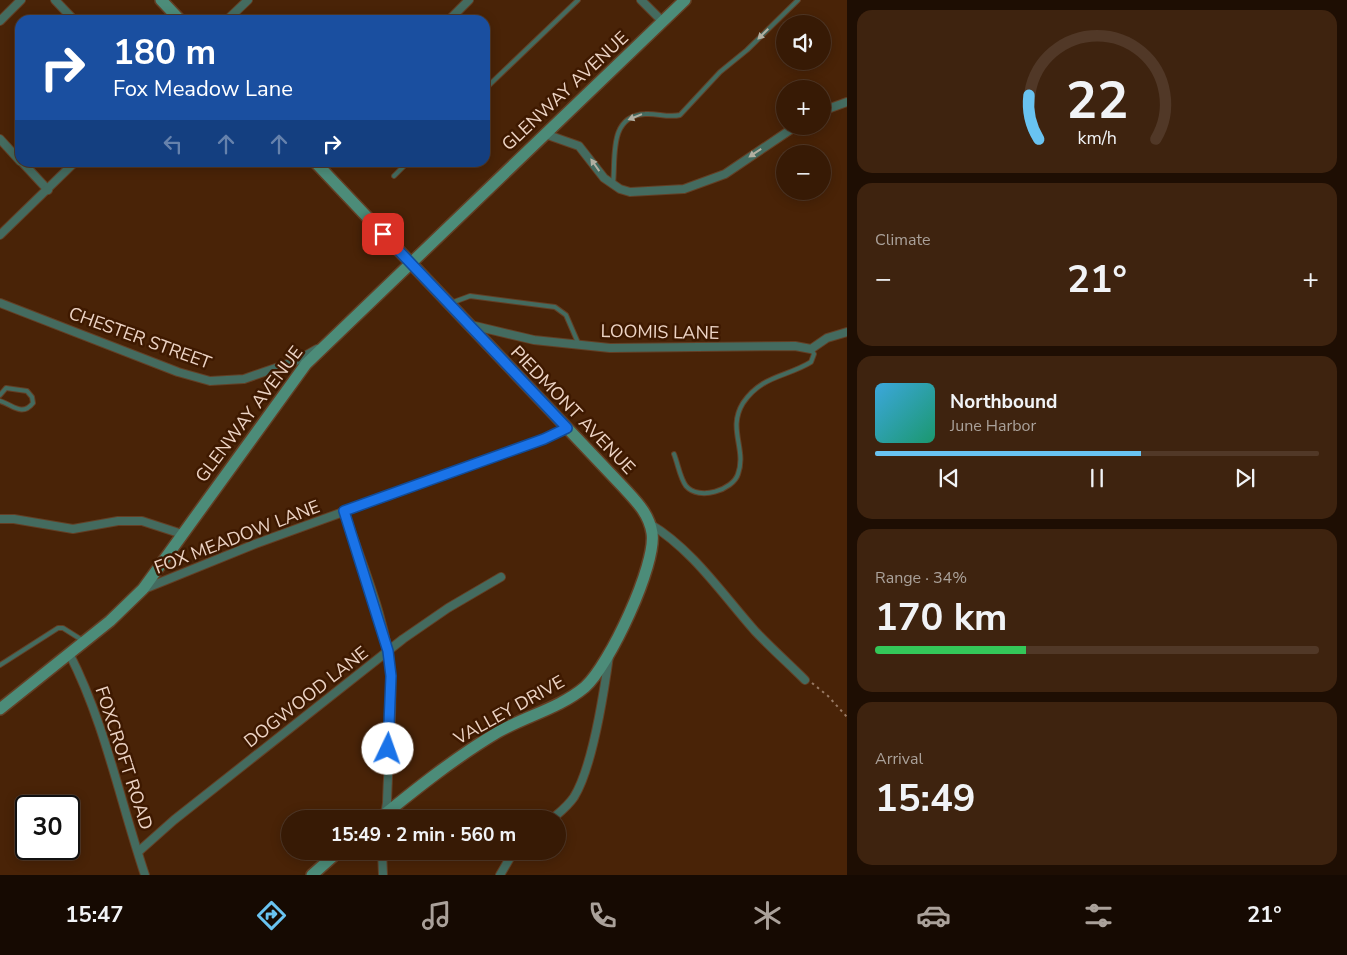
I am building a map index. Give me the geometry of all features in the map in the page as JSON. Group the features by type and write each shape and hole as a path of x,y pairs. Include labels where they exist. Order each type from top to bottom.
{"street":[{"path":"0,20 21,0"},
{"path":"55,0 69,15"},
{"path":"161,0 175,15"},
{"path":"232,15 248,0"},
{"path":"454,15 469,0"},
{"path":"641,0 663,22"},
{"name":"GLENWAY AVENUE","path":"0,709 84,642 128,605 143,589 306,364 545,134 687,1"},
{"path":"831,108 847,102"},
{"path":"545,134 579,146 604,178 630,192 684,189 726,174 783,135"},
{"path":"0,140 15,156"},
{"path":"26,167 48,190"},
{"path":"0,234 70,167"},
{"name":"PIEDMONT AVENUE","path":"320,167 642,509 650,524 669,537 693,560 757,632 805,680"},
{"name":"CHESTER STREET","path":"0,303 178,372 210,381 244,379 296,361 326,345"},
{"name":"LOOMIS LANE","path":"469,325 534,340 580,345 686,349 795,346 811,349"},
{"path":"811,349 826,338 847,332"},
{"name":"FOX MEADOW LANE","path":"143,589 344,511 544,439 567,428"},
{"path":"344,511 388,651 391,676 390,711 383,810"},
{"path":"0,519 14,519 73,529 118,521 142,521 159,524 182,534"},
{"name":"VALLEY DRIVE","path":"391,810 478,744 574,695 589,683 609,654 651,556 652,534 650,524"},
{"name":"DOGWOOD LANE","path":"138,852 182,814 388,651 448,608 501,577"},
{"name":"FOXCROFT ROAD","path":"69,653 84,681 144,875"},
{"path":"561,810 573,798 584,774 605,688 609,654"},
{"path":"312,875 330,860"},
{"path":"383,860 384,875"},
{"path":"500,875 509,860"}],"lane":[{"path":"490,84 578,0"},
{"path":"613,184 616,138 619,128 625,121 643,114 673,117 680,115 720,72 747,50 798,0"},
{"path":"394,176 403,167"},
{"path":"449,304 470,296 555,307 566,316 580,345"},
{"path":"674,454 685,485 689,489 702,493 728,487 739,472 740,454 735,423 744,402 760,386 772,378 811,362 814,354 811,349"},
{"path":"0,395 6,388 27,391 32,397 33,403 28,409 22,411 0,401"},
{"path":"0,666 58,628 63,628 84,642"}],"path":[{"path":"805,680 828,696 847,717"}],"route":[{"path":"383,234 567,428 553,436 344,511 388,651 391,676 388,749"}]}
